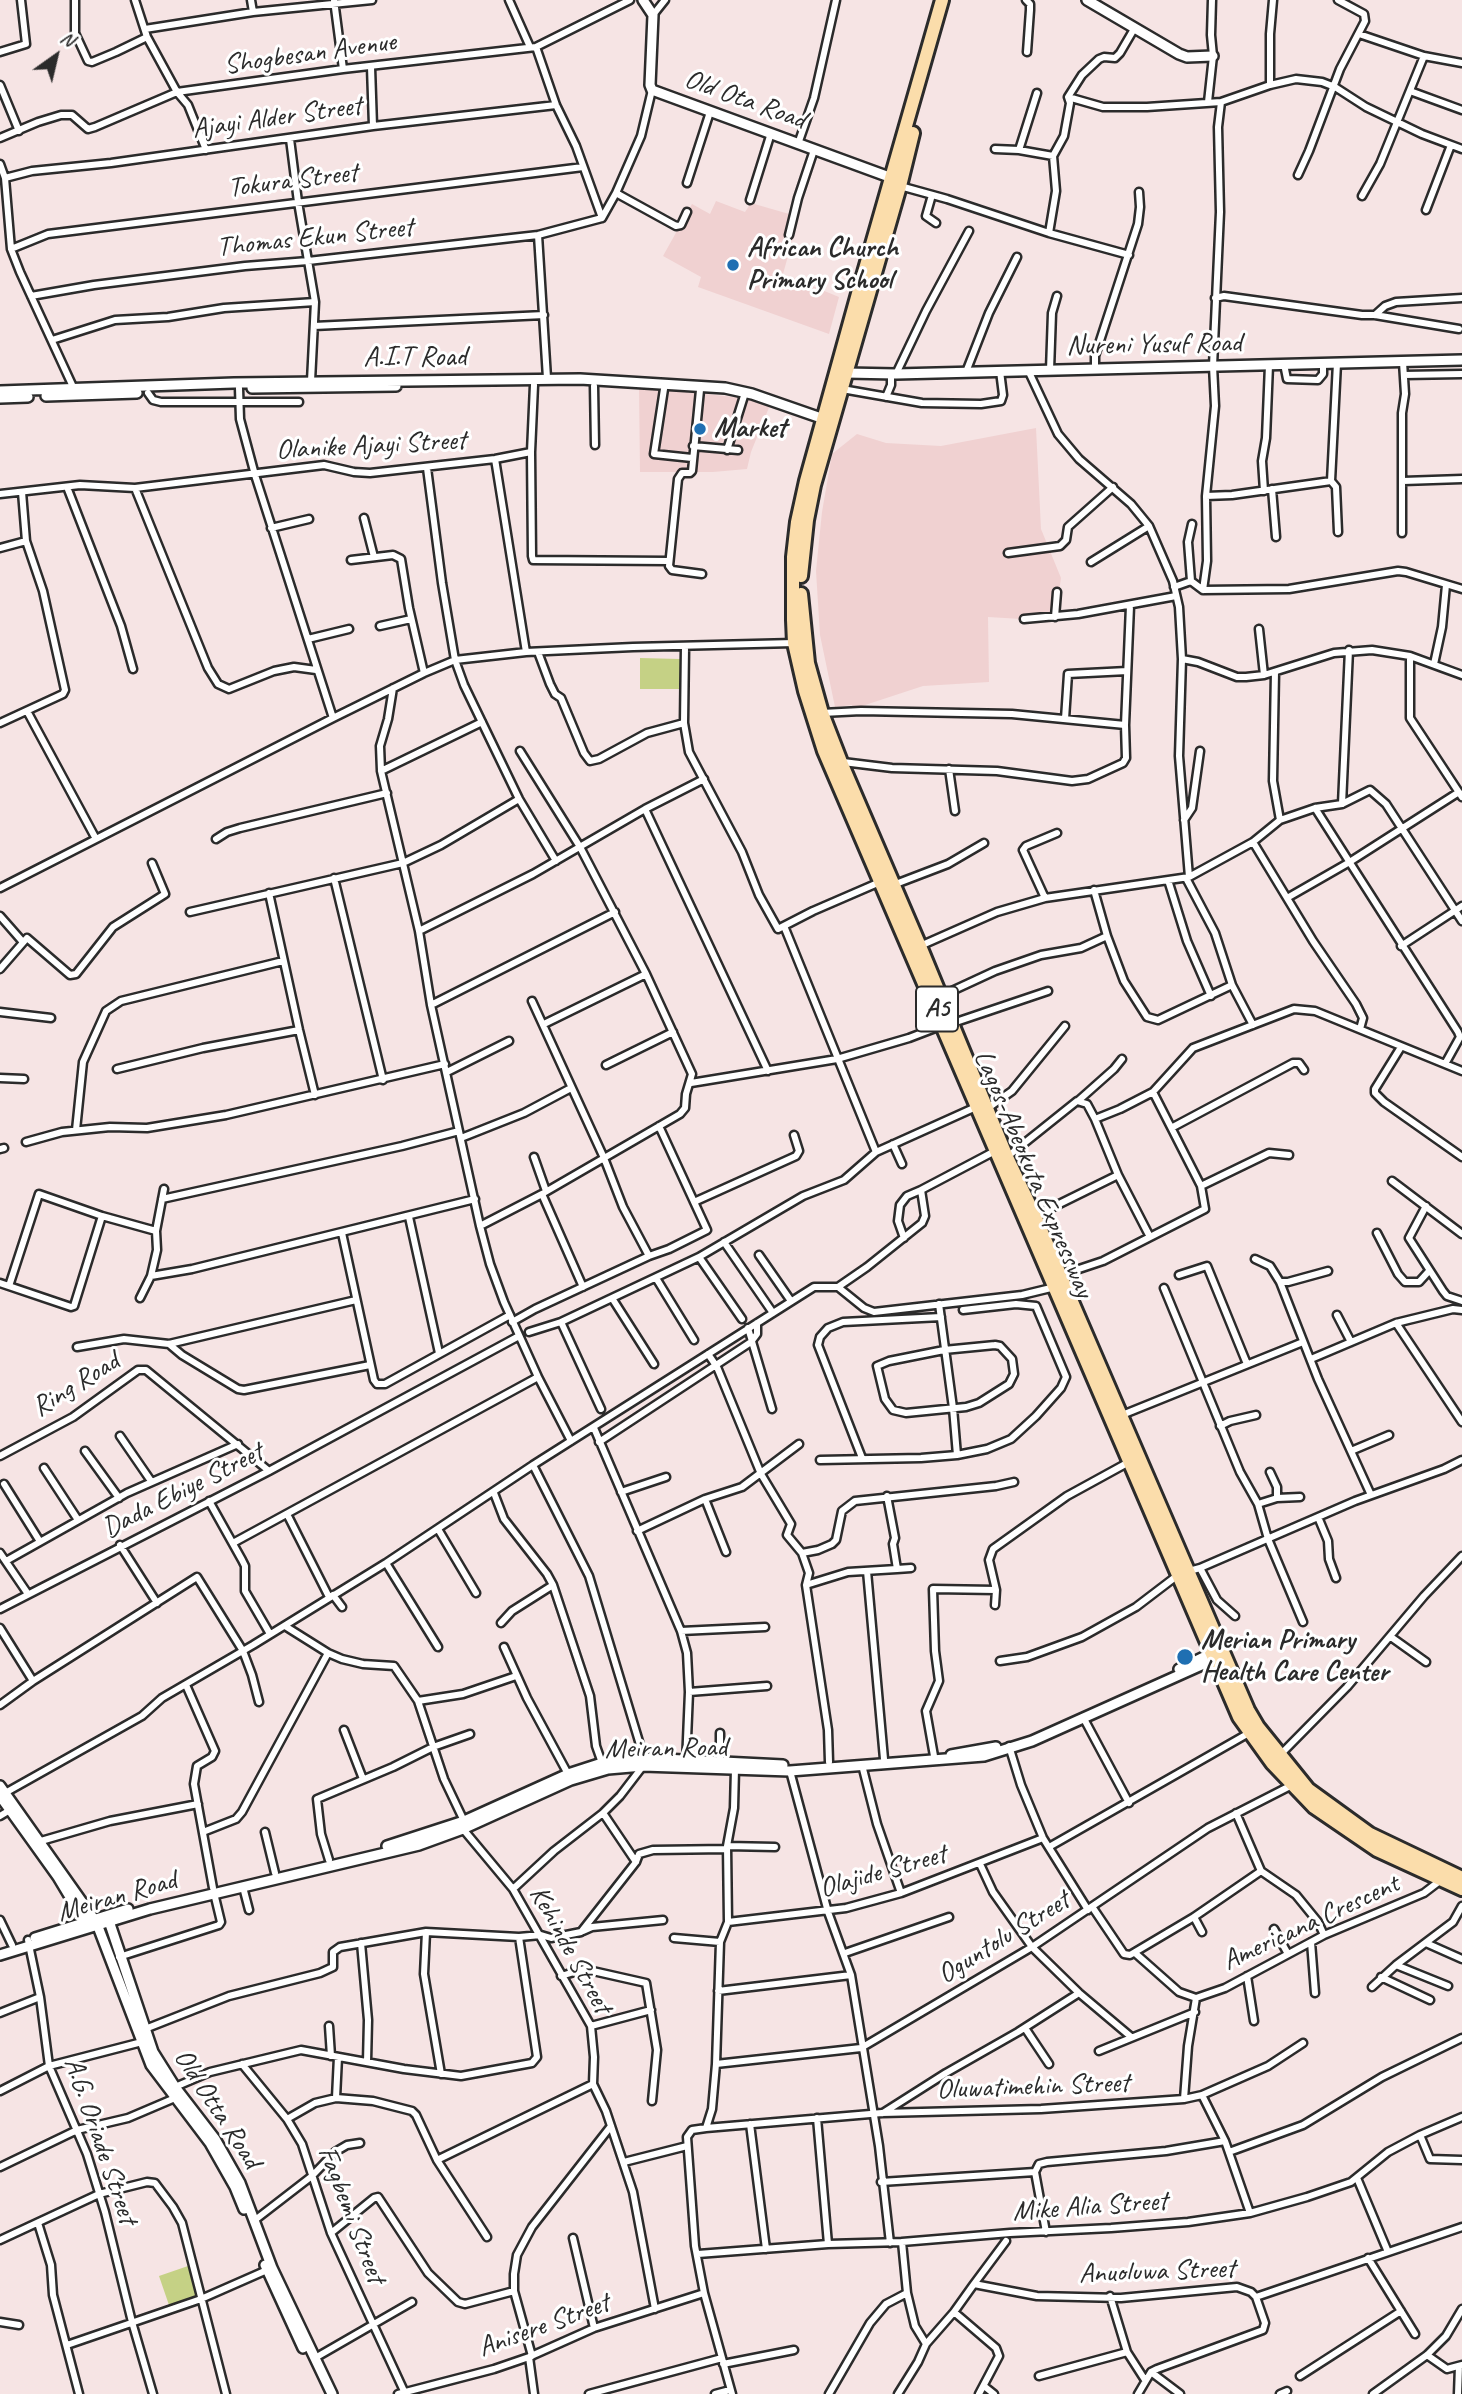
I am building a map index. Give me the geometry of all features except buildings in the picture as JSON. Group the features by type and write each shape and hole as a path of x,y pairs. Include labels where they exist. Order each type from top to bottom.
{"highway":[{"name":"Lagos-Abeokuta Expressway","path":"942,0 842,389 814,485 801,562 800,590 808,663 822,713 887,883 920,946 941,996 948,1024"},
{"name":"Lagos-Abeokuta Expressway","path":"948,0 823,421 797,522 793,557 794,643 805,691 824,751 887,883 1001,1154 1120,1416 1234,1706 1249,1733 1314,1807 1366,1843 1462,1889"},
{"name":"Lagos-Abeokuta Expressway","path":"1001,1154 1035,1216 1057,1281 1129,1462 1248,1710 1279,1755 1308,1789 1370,1834 1462,1878"}],"street":[{"path":"0,52 26,44 21,0"},
{"path":"75,0 75,33 88,61 92,62 147,37"},
{"path":"135,0 147,37 177,92 188,105 206,149"},
{"path":"251,0 253,12"},
{"path":"145,29 253,12 372,0"},
{"path":"509,0 533,47 602,218"},
{"name":"Shogbesan Avenue","path":"0,138 38,121 61,115 72,115 88,128 94,127 177,92 533,47 631,0"},
{"path":"643,0 653,15 665,0"},
{"path":"798,144 814,98 835,0"},
{"path":"1026,0 1030,4 1027,52"},
{"path":"1087,0 1179,54 1187,57 1213,56"},
{"path":"1208,102 1213,56 1212,0"},
{"path":"1270,85 1269,34 1273,0"},
{"path":"1298,175 1340,69 1366,17 1338,0"},
{"path":"335,2 343,69"},
{"name":"Old Ota Road","path":"653,15 652,90 896,182"},
{"path":"1049,233 1056,191 1053,156 1064,136 1070,103 1068,96 1082,75 1098,59 1115,58 1134,29"},
{"path":"1359,34 1424,56 1462,63"},
{"path":"1362,196 1380,164 1424,56"},
{"path":"371,67 373,126"},
{"path":"1068,96 1103,107 1220,103 1270,85 1306,79 1335,87 1366,107 1422,134 1462,149"},
{"path":"0,85 19,131"},
{"path":"602,218 641,135 652,90"},
{"path":"1410,91 1462,110"},
{"path":"1019,150 1037,93"},
{"path":"1203,590 1207,561 1206,496 1214,406 1215,298 1220,212 1220,103"},
{"name":"Ajayi Alder Street","path":"5,178 32,171 556,105"},
{"path":"687,183 710,112"},
{"path":"750,200 771,133"},
{"path":"290,139 315,302 311,381"},
{"path":"1426,210 1451,145"},
{"path":"995,149 1053,156"},
{"path":"789,235 814,150"},
{"path":"0,164 5,178 11,249 74,389"},
{"name":"Tokura Street","path":"11,249 48,234 583,167"},
{"path":"896,182 1049,233 1129,255"},
{"path":"1095,369 1095,356 1138,224 1139,192"},
{"path":"616,193 676,226 681,225 687,212"},
{"path":"932,195 926,216 936,223"},
{"name":"Thomas Ekun Street","path":"31,296 94,285 245,266 538,234 602,218"},
{"path":"886,397 893,374 969,232"},
{"path":"538,234 547,378"},
{"path":"966,372 989,313 1017,257"},
{"path":"1050,370 1052,313 1057,296"},
{"path":"1215,298 1224,296 1375,315 1459,329"},
{"path":"1375,315 1385,306 1396,302 1462,298"},
{"path":"51,340 115,320 169,317 224,308 315,302"},
{"path":"314,326 544,315"},
{"name":"Nureni Yusuf Road","path":"846,373 1462,360"},
{"path":"1402,533 1403,362"},
{"path":"1284,364 1287,379 1318,380 1323,374 1323,363"},
{"path":"1337,363 1331,481 1336,487 1338,532"},
{"path":"1264,491 1262,461 1266,438 1269,365"},
{"path":"1027,369 1058,434 1079,459 1113,487 1149,526 1174,587 1179,607 1182,659 1179,749 1188,878 1215,933 1232,985 1253,1025"},
{"path":"842,389 943,405 1000,401 1003,395 1000,371"},
{"path":"1404,375 1462,374"},
{"name":"A.I.T Road","path":"0,391 311,381 547,378 594,386 700,390 744,396 823,421"},
{"name":"A.I.T Road","path":"0,398 239,388 534,385 572,382 725,388 752,394 823,421"},
{"path":"534,385 531,452 533,560 669,561"},
{"path":"594,386 595,445"},
{"path":"239,388 240,419 255,475 333,718"},
{"path":"274,388 275,402"},
{"path":"664,389 654,454 692,458"},
{"path":"700,390 692,471 682,473 678,479 669,569 702,574"},
{"path":"148,393 155,401 299,402"},
{"path":"727,450 744,396"},
{"path":"693,446 738,450"},
{"name":"Olanike Ajayi Street","path":"0,494 80,485 135,488 324,465 370,473 427,468 531,452"},
{"path":"495,459 526,652"},
{"path":"427,468 455,660 519,799 556,861"},
{"path":"1403,481 1462,479"},
{"path":"1206,496 1331,481"},
{"path":"67,487 121,626 133,669"},
{"path":"1008,553 1063,544 1068,527 1113,487"},
{"path":"135,488 208,668 218,684 229,689 274,671 294,667 316,670"},
{"path":"1272,489 1276,537"},
{"path":"0,723 63,694 65,690 43,590 26,541 22,492"},
{"path":"364,518 374,557"},
{"path":"271,528 309,519"},
{"path":"1192,524 1188,542 1191,581 1203,590 1297,588 1398,571 1462,589"},
{"path":"1091,562 1149,526"},
{"path":"0,548 26,541"},
{"path":"351,560 393,555 401,559 424,673"},
{"path":"1174,587 1191,581"},
{"path":"1434,664 1442,626 1446,585"},
{"path":"1055,617 1057,592"},
{"path":"1024,619 1130,606 1176,596"},
{"path":"841,762 892,768 1004,771 1072,781 1087,779 1126,761 1130,606"},
{"path":"380,626 411,619"},
{"path":"308,639 349,629"},
{"path":"1259,629 1264,675"},
{"path":"0,888 333,718 455,660 526,652 794,643"},
{"path":"685,647 684,723 689,752 742,852 759,895 778,929 887,883 948,864 984,843"},
{"path":"1182,659 1198,662 1237,677 1264,675 1349,650 1372,650 1410,656 1462,676"},
{"path":"1342,804 1349,650"},
{"path":"538,652 550,684 555,694 561,698 584,753 590,761 648,733 684,723"},
{"path":"1287,898 1460,795 1410,718 1410,656"},
{"path":"1065,719 1068,674 1127,671"},
{"path":"1275,671 1273,780 1280,820"},
{"path":"393,688 380,746 381,771 419,931 431,1005 480,1226 490,1264 511,1318 571,1441"},
{"path":"27,711 96,839"},
{"path":"822,713 861,711 1012,714 1125,725"},
{"path":"381,771 482,722"},
{"path":"480,1226 683,1111 691,1083 691,1070 615,912 580,847 520,751"},
{"path":"1184,820 1192,808 1200,751"},
{"path":"950,769 955,811"},
{"path":"419,931 556,861 645,809 704,779"},
{"path":"920,946 989,915 1045,898 1188,878 1253,842 1280,820 1315,808 1342,804 1366,791 1374,791 1403,828 1459,909 1462,921"},
{"path":"216,839 240,828 387,793"},
{"path":"190,912 403,863 441,845 519,799"},
{"path":"1315,808 1460,1035 1445,1064"},
{"path":"645,809 768,1071"},
{"path":"1045,898 1023,850 1026,846 1057,833"},
{"path":"1253,842 1356,1004 1363,1018 1360,1029"},
{"path":"0,969 25,938 70,975 76,974 113,927 165,894 152,863"},
{"path":"334,878 383,1080"},
{"path":"1168,880 1187,941 1211,996"},
{"path":"1094,890 1124,981 1152,1020 1168,1016 1232,985"},
{"path":"269,893 315,1094"},
{"path":"1401,946 1459,909"},
{"path":"431,1005 615,912"},
{"path":"0,916 22,941"},
{"path":"784,926 876,1152"},
{"path":"941,996 1021,961 1081,948 1107,936"},
{"path":"76,1130 83,1062 106,1012 121,1001 283,961"},
{"path":"544,1024 646,974"},
{"path":"691,1083 837,1059 1048,991"},
{"path":"531,1001 544,1024 623,1206 649,1256"},
{"path":"1095,1119 1153,1092 1188,1051 1300,1008 1315,1011 1462,1072"},
{"path":"0,1012 51,1018"},
{"path":"529,1332 561,1322 699,1257 803,1196 844,1180 876,1152 982,1107 1012,1091 1065,1026"},
{"path":"117,1069 204,1048 299,1030"},
{"path":"606,1065 673,1032"},
{"path":"447,1072 509,1041"},
{"path":"1401,1047 1374,1093 1462,1157"},
{"path":"904,1238 898,1221 900,1205 907,1196 1001,1154 1077,1101 1122,1059"},
{"path":"1173,1127 1293,1063 1299,1063 1304,1070"},
{"path":"26,1142 76,1130 147,1128 226,1115 445,1064"},
{"path":"0,1078 24,1079"},
{"path":"162,1199 460,1134 524,1113 571,1088"},
{"path":"838,1287 869,1311 905,1310 1022,1295 1103,1261 1205,1209 1201,1186 1153,1092"},
{"path":"1077,1101 1087,1104 1118,1175 1150,1237"},
{"path":"342,1233 374,1380 381,1385 511,1318 707,1230 659,1126"},
{"path":"694,1202 796,1156 799,1151 794,1135"},
{"path":"893,1143 902,1164"},
{"path":"1201,1186 1269,1153 1289,1155"},
{"path":"534,1157 544,1192 583,1287"},
{"path":"1035,1216 1118,1175"},
{"path":"1392,1181 1462,1234"},
{"path":"140,1298 151,1276 157,1250 156,1231 164,1189"},
{"path":"2,1792 125,1726 162,1698 386,1563 533,1465 814,1287 838,1287 922,1223 925,1216 922,1190"},
{"path":"9,1286 39,1194 156,1231"},
{"path":"151,1276 192,1269 475,1199"},
{"path":"1426,1206 1409,1238 1447,1296 1462,1301"},
{"path":"0,1283 74,1306 102,1216"},
{"path":"409,1217 439,1353"},
{"path":"1377,1233 1398,1275 1405,1282 1419,1282 1429,1271"},
{"path":"724,1242 773,1312"},
{"path":"759,1255 791,1301"},
{"path":"699,1257 742,1320"},
{"path":"1255,1259 1270,1266 1280,1282 1303,1342 1371,1495"},
{"path":"1179,1275 1207,1266 1247,1364"},
{"path":"1280,1282 1328,1271"},
{"path":"656,1278 694,1340"},
{"path":"1164,1288 1240,1472 1258,1504 1268,1539 1303,1622"},
{"path":"612,1298 654,1363"},
{"path":"77,1347 124,1339 169,1343 356,1300"},
{"path":"939,1304 957,1455"},
{"path":"820,1460 921,1458 987,1449 1011,1439 1061,1388 1066,1377 1036,1306 1016,1304 963,1310"},
{"path":"1311,1359 1395,1323 1453,1309 1462,1310"},
{"path":"1337,1315 1351,1342"},
{"path":"862,1458 818,1345 820,1337 828,1328 843,1322 940,1317"},
{"path":"561,1322 601,1409"},
{"path":"599,1442 717,1367 751,1342 757,1334 757,1323"},
{"path":"1395,1323 1462,1422"},
{"path":"748,1328 772,1409"},
{"name":"Dada Ebiye Street","path":"0,1609 120,1545 270,1471 519,1336"},
{"path":"1120,1416 1303,1342"},
{"path":"169,1343 182,1355 244,1391 370,1364"},
{"path":"1000,1346 1012,1359 1014,1374 1009,1384 991,1398 972,1406 953,1408 905,1413 893,1410 885,1399 877,1366 944,1350 1000,1346"},
{"path":"708,1354 717,1367 761,1474 790,1524 787,1535 802,1553 808,1573 806,1585 828,1730 829,1762"},
{"name":"Ring Road","path":"0,1456 73,1417 138,1370 146,1370 270,1471"},
{"path":"233,1543 538,1377"},
{"path":"1220,1426 1256,1415"},
{"path":"594,1428 681,1631 687,1653 689,1692 686,1764"},
{"path":"1351,1451 1389,1435"},
{"path":"120,1436 151,1481"},
{"path":"6,1561 39,1540 151,1481 238,1444"},
{"path":"637,1531 705,1499 742,1487 799,1444"},
{"path":"85,1451 119,1498"},
{"path":"1000,1661 1027,1657 1082,1637 1136,1607 1182,1573 1200,1569 1318,1517 1462,1460"},
{"path":"995,1605 996,1590 989,1560 993,1549 1067,1496 1129,1462"},
{"path":"513,1889 554,1851 603,1813 620,1796 644,1762 589,1576 533,1465"},
{"path":"44,1468 78,1520"},
{"path":"1270,1472 1278,1487 1278,1497"},
{"path":"621,1492 666,1477"},
{"path":"802,1553 818,1550 836,1540 842,1511 850,1503 887,1496 1014,1482"},
{"path":"4,1484 39,1540"},
{"path":"494,1493 504,1519 553,1585 590,1696 596,1746 601,1763"},
{"path":"887,1496 895,1538 893,1544 897,1569"},
{"path":"1258,1504 1278,1497 1300,1497"},
{"path":"705,1499 726,1552"},
{"path":"209,1501 245,1566 245,1591 270,1634"},
{"path":"287,1514 331,1596 342,1607"},
{"path":"1318,1517 1328,1541 1329,1559 1336,1578"},
{"path":"438,1529 476,1593"},
{"path":"120,1545 157,1603"},
{"path":"0,1553 28,1594"},
{"path":"1279,1755 1347,1687 1424,1596 1462,1556"},
{"path":"386,1563 438,1647"},
{"path":"806,1585 844,1573 911,1568"},
{"path":"1200,1569 1217,1600 1235,1616"},
{"path":"867,1570 884,1759"},
{"path":"1,1700 197,1577 243,1651 259,1702"},
{"path":"501,1623 512,1611 553,1585"},
{"path":"934,1756 926,1711 939,1681 933,1589 996,1590"},
{"name":"Kehinde Street","path":"285,1626 328,1653 353,1662 394,1666 418,1701 444,1779 463,1825 513,1889 591,2026 593,2084 611,2126 633,2192 655,2309"},
{"path":"681,1631 765,1627"},
{"path":"0,1628 33,1681"},
{"path":"1391,1637 1426,1662"},
{"path":"504,1647 516,1676 568,1774"},
{"path":"203,1832 236,1819 242,1812 328,1653"},
{"name":"Meiran Road","path":"0,1955 92,1922 213,1891 243,1887 419,1845 568,1774 601,1763 644,1762 790,1771 984,1753 1009,1747 1083,1717 1214,1656"},
{"name":"Meiran Road","path":"1009,1747 1214,1656"},
{"path":"418,1701 463,1694 516,1676"},
{"path":"119,1957 216,1926 220,1922 194,1784 197,1766 212,1757 215,1751 186,1685"},
{"path":"689,1692 767,1686"},
{"path":"1083,1717 1129,1803"},
{"path":"344,1730 363,1779"},
{"path":"720,1733 720,1763"},
{"path":"1049,1847 1249,1733"},
{"path":"329,1860 321,1834 317,1798 433,1747 470,1734"},
{"path":"1009,1747 1043,1838 1124,1954 1135,1953 1261,1871"},
{"name":"Meiran Road","path":"686,1764 790,1765 984,1753"},
{"name":"Meiran Road","path":"92,1922 109,1921 275,1873 463,1825 590,1773 644,1762"},
{"path":"862,1765 877,1824 901,1893"},
{"path":"715,2394 731,2392 704,2293 695,2246 687,2146 688,2133 706,2128 712,2109 720,1942 728,1922 727,1848 734,1808 734,1769"},
{"path":"790,1771 828,1912 851,1975 879,2146 890,2243"},
{"name":"Oguntolu Street","path":"716,2064 861,2048 1032,1947 1175,1849 1236,1813 1292,1785"},
{"path":"2,1792 10,1810 92,1922"},
{"path":"2,1792 41,1841 92,1922"},
{"path":"41,1841 110,1821 198,1804"},
{"path":"0,1816 10,1810"},
{"path":"603,1813 636,1862"},
{"path":"1236,1813 1261,1871 1296,1895 1324,1935"},
{"path":"265,1832 275,1873"},
{"name":"Olajide Street","path":"728,1922 828,1912 901,1893 1043,1838"},
{"path":"581,1932 636,1862 639,1854 775,1847"},
{"path":"980,1864 993,1892 1032,1947 1079,1993 1130,2036"},
{"name":"Americana Crescent","path":"1196,1998 1225,1988 1324,1935 1424,1893 1441,1880"},
{"path":"243,1887 249,1910"},
{"path":"1372,1987 1381,1977 1453,1922 1462,1906"},
{"path":"845,1953 949,1917"},
{"path":"1194,1917 1202,1932"},
{"path":"0,1920 12,1945"},
{"path":"144,2030 229,1996 320,1973 333,1967 335,1948 426,1932 519,1937 541,1935 551,1938 592,1927 663,1920"},
{"name":"Old Otta Road","path":"109,1921 119,1957 157,2062 206,2126 240,2183 300,2337 332,2394"},
{"name":"Old Otta Road","path":"92,1922 151,2064 210,2143 235,2187 267,2270 326,2394"},
{"path":"1453,1922 1462,1926"},
{"path":"1274,1929 1287,1954"},
{"path":"426,1932 424,1974 441,2074"},
{"path":"174,2087 210,2072 301,2050 441,2074 467,2075 533,2063 537,2057 519,1937"},
{"path":"674,1938 720,1942"},
{"path":"1311,1942 1315,1993"},
{"name":"Meiran Road","path":"0,1949 28,1943"},
{"name":"A.G. Oriade Street","path":"28,1943 40,1997 49,2066 87,2154 153,2394"},
{"path":"360,1943 368,2020 367,2062"},
{"path":"1426,1943 1462,1959"},
{"path":"1135,1953 1180,1992 1196,1998 1188,2046 1184,2099"},
{"path":"1396,1965 1448,1986"},
{"path":"561,1976 584,1969 642,1980 648,1988 657,2058 652,2101"},
{"path":"718,1991 851,1975"},
{"path":"1247,1976 1254,2021"},
{"path":"1381,1977 1430,2000"},
{"path":"882,2113 1079,1993"},
{"path":"0,2013 40,1997"},
{"path":"591,2026 651,2010"},
{"path":"1099,2051 1130,2036 1195,2012"},
{"path":"329,2026 335,2057 336,2098"},
{"path":"1025,2028 1049,2064"},
{"path":"1229,2152 1303,2125 1373,2082 1462,2038"},
{"path":"0,2091 49,2066 142,2042"},
{"name":"Oluwatimehin Street","path":"706,2128 882,2113 1041,2109 1184,2099 1202,2095 1268,2066 1304,2043"},
{"name":"Fagbemi Street","path":"242,2064 287,2119 302,2144 331,2233 374,2326 401,2393"},
{"path":"438,2160 593,2084"},
{"path":"1202,2095 1225,2141 1250,2213"},
{"path":"0,2167 77,2130 118,2121 174,2098"},
{"path":"287,2119 315,2104 336,2098 373,2101 412,2111 438,2160 487,2237"},
{"name":"Mike Alia Street","path":"698,2254 1163,2224 1250,2213 1307,2197 1357,2178 1388,2152 1462,2117"},
{"path":"817,2118 828,2244"},
{"path":"750,2124 765,2249"},
{"path":"534,2394 531,2357 514,2291 514,2264 532,2227 611,2126"},
{"path":"1420,2135 1430,2159 1462,2160"},
{"path":"1046,2232 1035,2172 1039,2164 1176,2150 1225,2141"},
{"path":"255,2220 312,2176 335,2152 347,2145 360,2143"},
{"path":"624,2162 687,2146"},
{"path":"881,2182 1035,2172"},
{"path":"1357,2178 1388,2252"},
{"path":"0,2240 99,2194 147,2182 155,2183 182,2223 226,2394"},
{"path":"331,2233 378,2197 428,2273 458,2302 465,2304 514,2291"},
{"path":"38,2222 51,2265 53,2295 79,2394"},
{"name":"Anuoluwa Street","path":"974,2284 1037,2296 1121,2298 1237,2287 1256,2297 1462,2227"},
{"path":"573,2238 594,2328"},
{"path":"898,2394 926,2344 954,2312 1006,2241"},
{"path":"902,2242 907,2293 915,2326 926,2344"},
{"path":"1368,2258 1415,2334"},
{"path":"67,2345 201,2299 267,2270"},
{"name":"Anisere Street","path":"401,2393 531,2357 594,2328 704,2293"},
{"path":"829,2394 870,2323 886,2304 907,2293"},
{"path":"1110,2296 1128,2352 1145,2380"},
{"path":"1138,2394 1151,2372 1264,2330 1266,2327 1256,2297"},
{"path":"314,2358 412,2302"},
{"path":"1373,2394 1427,2355 1446,2336 1462,2309"},
{"path":"1300,2376 1401,2311"},
{"path":"954,2312 996,2348 999,2356 979,2394"},
{"path":"0,2322 19,2325"},
{"path":"589,2394 723,2361 794,2350"},
{"path":"1039,2376 1128,2352"},
{"path":"1427,2355 1447,2369 1460,2366 1458,2394"},
{"path":"1151,2372 1180,2394"},
{"path":"984,2386 994,2394"}],"shaded area":[{"name":"African Church Primary School","path":"716,201 745,212 751,203 796,216 783,274 839,297 829,334 698,287 701,277 663,256 692,204 710,214"},
{"name":"Market","path":"639,387 743,398 770,405 747,469 640,472"},
{"path":"1036,428 1041,529 1061,578 1055,621 988,617 989,682 923,686 853,709 852,705 835,707 820,635 816,571 832,454 857,434 886,443 941,446"}],"green space":[{"path":"640,658 680,659 680,689 640,689"},
{"path":"188,2266 199,2298 170,2308 159,2276"}],"place":[{"name":"African Church Primary School","path":"733,265"},
{"name":"Market","path":"700,429"},
{"name":"Merian Primary Health Care Center","path":"1185,1657"}]}
